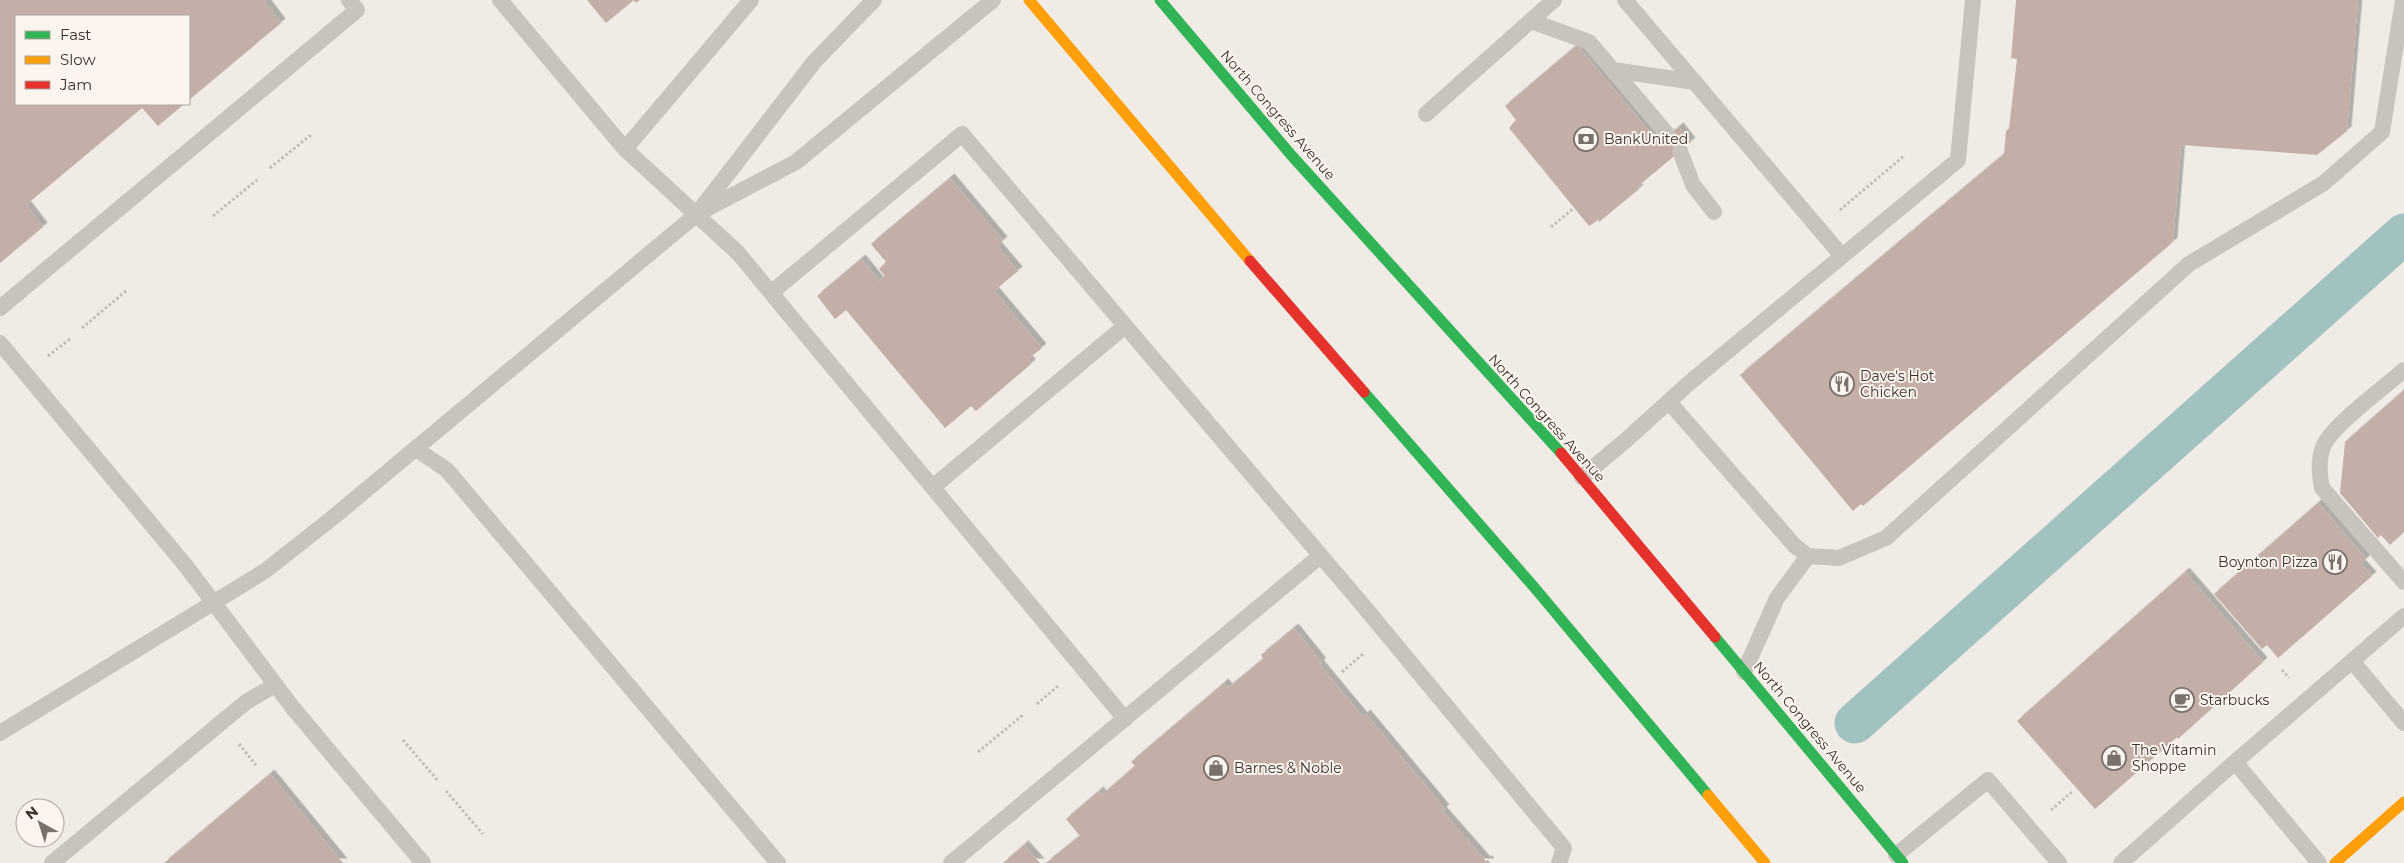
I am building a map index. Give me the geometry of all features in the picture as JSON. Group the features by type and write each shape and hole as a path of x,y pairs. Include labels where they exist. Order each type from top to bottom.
{"main road":[{"path":"1029,0 1220,227 1534,587 1765,863"},
{"name":"North Congress Avenue","path":"1156,2 1170,12 1292,156 1582,477 1900,859"},
{"path":"2335,863 2404,802"}],"lane":[{"path":"0,308 357,10 349,0"},
{"path":"500,0 624,149 662,186 697,214 738,252 1125,719"},
{"path":"624,149 751,0"},
{"path":"697,214 814,62 874,0"},
{"path":"0,733 265,571 416,449 697,214 796,162 993,0"},
{"path":"1426,114 1554,0"},
{"path":"1624,0 1842,256"},
{"path":"1582,477 1958,160 1974,0"},
{"path":"1669,402 1795,546 1808,556 1838,558 1886,538 2189,264 2324,183 2382,132 2402,0"},
{"path":"1531,21 1589,42 1668,135"},
{"path":"1613,70 1695,82"},
{"path":"772,292 962,134 1319,557 1361,603 1564,848 1559,863"},
{"path":"1680,151 1693,185 1714,212"},
{"path":"933,487 1125,326"},
{"path":"0,343 186,566 276,686 424,863"},
{"path":"2404,370 2341,424 2323,445 2318,470 2322,488 2404,582"},
{"path":"416,449 447,470 778,863"},
{"path":"1744,672 1777,598 1808,556"},
{"path":"951,863 1319,557"},
{"path":"2121,863 2404,616"},
{"path":"2352,661 2404,723"},
{"path":"52,863 246,702 276,686"},
{"path":"2235,762 2319,863"},
{"path":"1900,859 1988,780 2059,863"}],"path":[{"path":"270,168 312,134"},
{"path":"1837,212 1906,155"},
{"path":"213,216 257,180"},
{"path":"1551,227 1574,208"},
{"path":"82,328 126,291"},
{"path":"44,360 70,339"},
{"path":"1342,672 1367,652"},
{"path":"1037,704 1062,683"},
{"path":"978,752 1023,715"},
{"path":"236,740 256,765"},
{"path":"403,740 439,782"},
{"path":"446,792 482,834"},
{"path":"2045,814 2072,792"}],"building":[{"path":"0,0 267,0 265,2 281,23 190,99 190,15 15,15 15,105 183,105 158,126 142,108 26,205 43,227 0,263"},
{"path":"587,0 634,0 606,23"},
{"path":"2016,0 2358,0 2347,131 2317,155 2181,145 2173,242 1863,506 1861,504 1853,511 1740,375 2004,154 2017,59 2011,58"},
{"name":"BankUnited","path":"1577,45 1659,143 1679,127 1691,142 1599,222 1598,220 1589,226 1509,128 1516,120 1505,106"},
{"path":"950,178 1003,241 997,246 1018,271 994,291 1042,348 1028,359 1031,364 976,411 971,406 945,428 846,310 835,319 817,296 861,259 879,281 885,276 879,269 886,262 871,244"},
{"path":"2404,390 2404,532 2390,545 2381,535 2378,538 2340,493 2345,442"},
{"path":"2318,503 2366,559 2361,564 2372,576 2278,658 2267,645 2262,649 2214,594"},
{"path":"2185,572 2263,662 2178,739 2177,737 2095,809 2017,721"},
{"path":"1294,628 1322,663 1319,664 1363,717 1366,714 1445,809 1442,811 1486,861 1488,860 1490,863 1046,863 1080,836 1066,819 1099,791 1102,795 1135,766 1131,762 1224,683 1228,688 1263,659 1261,655"},
{"path":"270,774 343,863 164,863"},
{"path":"1024,845 1040,863 1003,863"}],"waterway":[{"path":"1855,723 2404,234"}],"traffic: fast":[{"path":"1160,0 1292,156 1561,453"},
{"path":"1364,392 1534,587 1708,795"},
{"path":"1715,637 1903,863"}],"traffic: slow":[{"path":"1029,0 1250,261"},
{"path":"1708,795 1765,863"},
{"path":"2335,863 2404,802"}],"traffic: jam":[{"path":"1250,261 1364,392"},
{"path":"1561,453 1715,637"}],"place":[{"name":"BankUnited","path":"1586,139"},
{"name":"Dave's Hot Chicken","path":"1842,384"},
{"name":"Boynton Pizza","path":"2335,562"},
{"name":"Starbucks","path":"2182,700"},
{"name":"The Vitamin Shoppe","path":"2114,758"},
{"name":"Barnes & Noble","path":"1216,768"}]}
